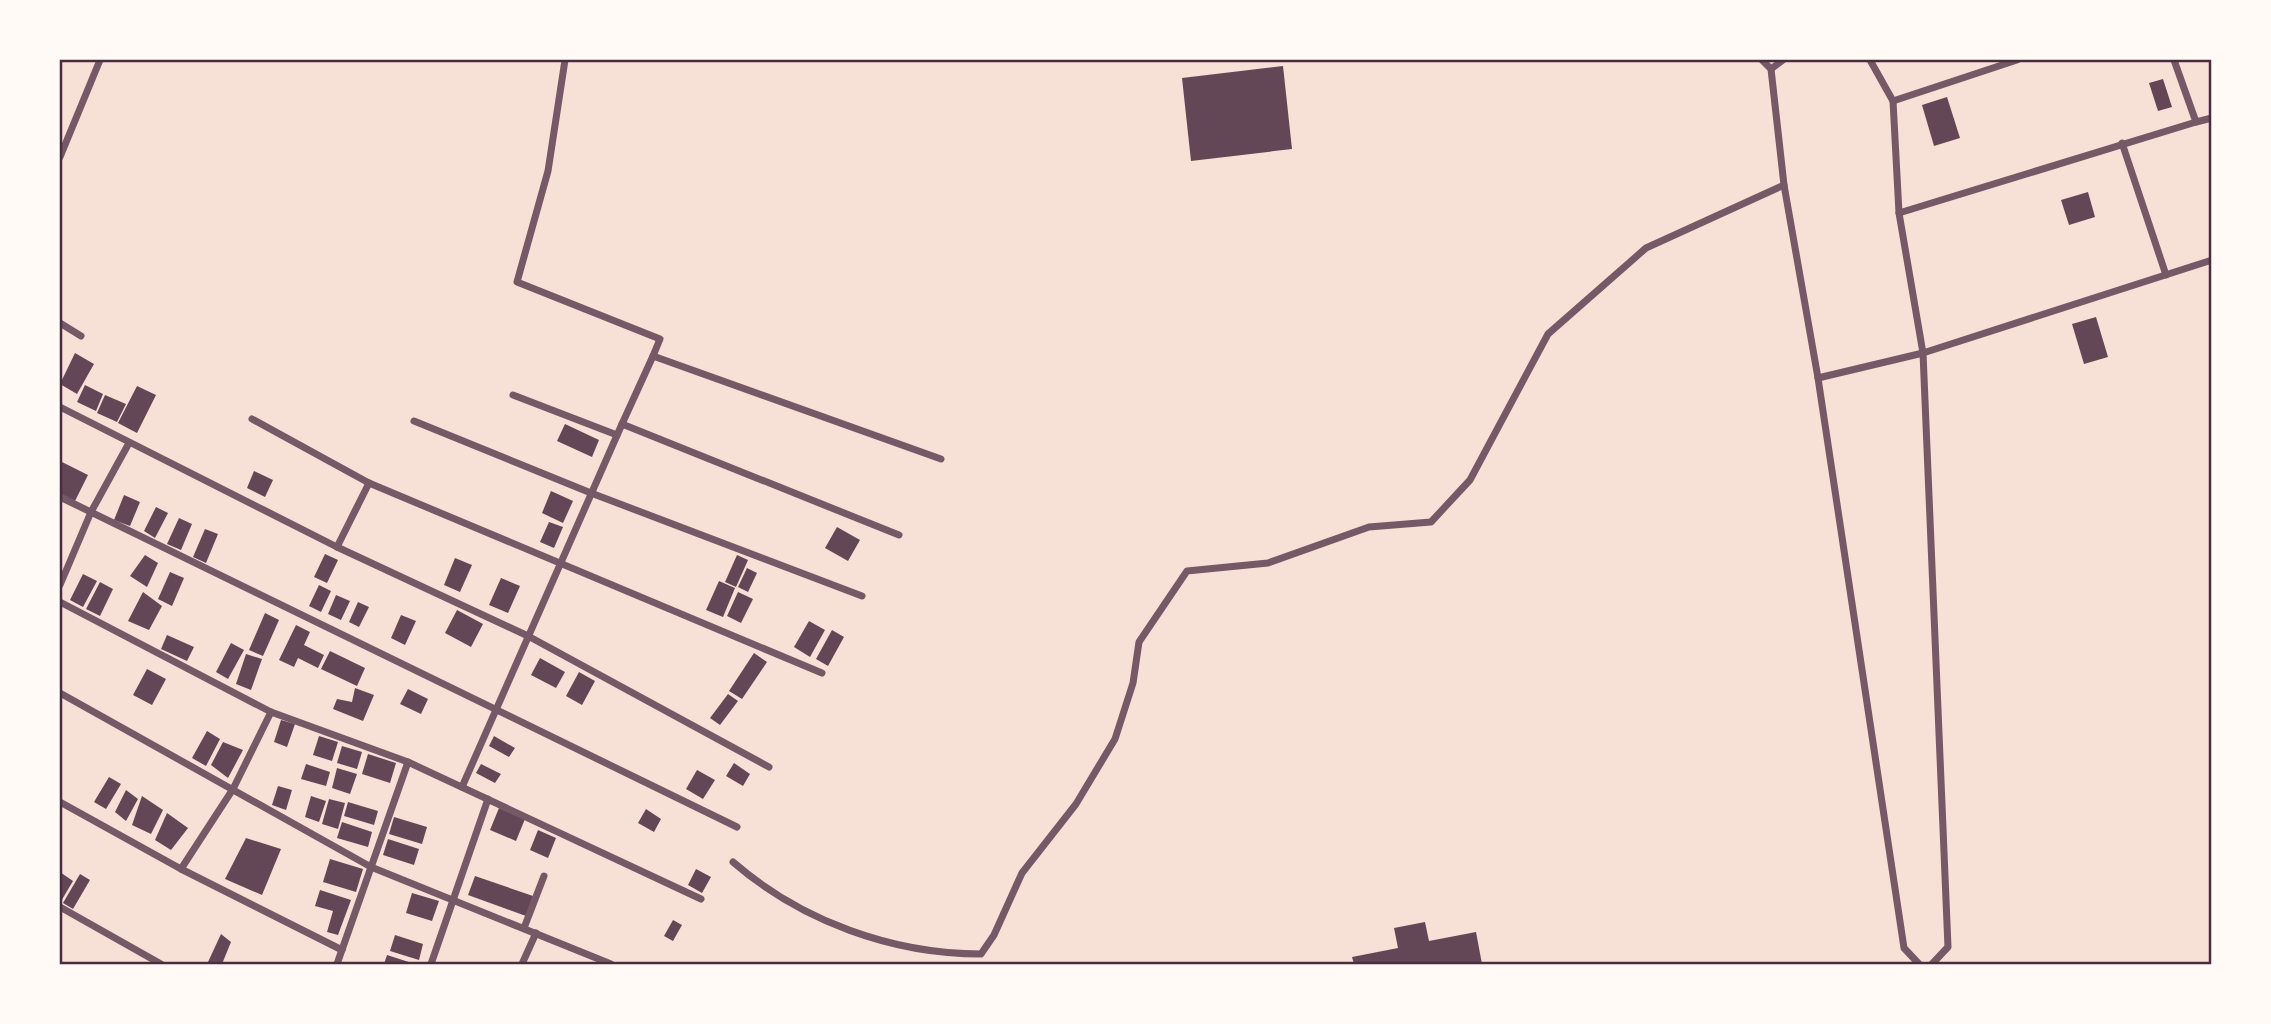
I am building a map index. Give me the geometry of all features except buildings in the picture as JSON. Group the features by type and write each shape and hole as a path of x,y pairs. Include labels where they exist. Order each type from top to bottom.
{"street":[{"path":"60,157 100,60"},
{"path":"462,787 660,339 517,282 548,171 565,60"},
{"path":"1762,60 1771,69 1784,185 1818,378 1904,948 1919,964"},
{"path":"1771,69 1783,60"},
{"path":"1870,60 1893,101 1899,213 1923,353 1948,947 1932,964"},
{"path":"1893,101 2017,60"},
{"path":"2174,60 2196,122"},
{"path":"1899,213 2211,118"},
{"path":"2122,144 2166,275"},
{"path":"975,964 994,935 1021,873 1076,804 1115,740 1133,683 1139,642 1187,571 1268,563 1369,527 1431,522 1470,480 1548,334 1646,248 1784,185"},
{"path":"1818,378 1923,353 2211,260"},
{"path":"60,323 81,336"},
{"path":"653,356 941,459"},
{"path":"513,395 617,435"},
{"path":"60,407 337,547 528,636 769,767"},
{"path":"252,419 369,482 822,673"},
{"path":"414,421 591,493 862,596"},
{"path":"622,424 899,535"},
{"path":"60,585 91,512 129,443"},
{"path":"337,547 369,482"},
{"path":"60,497 737,827"},
{"path":"60,602 271,712 408,762 701,899"},
{"path":"60,693 371,867 611,964"},
{"path":"181,869 233,789 271,712"},
{"path":"337,964 408,762"},
{"path":"431,964 488,799"},
{"path":"60,802 181,869 342,950"},
{"path":"733,862 763,888 829,922 902,948 981,954"},
{"path":"524,928 544,876"},
{"path":"60,907 162,964"},
{"path":"522,964 536,933"}]}
